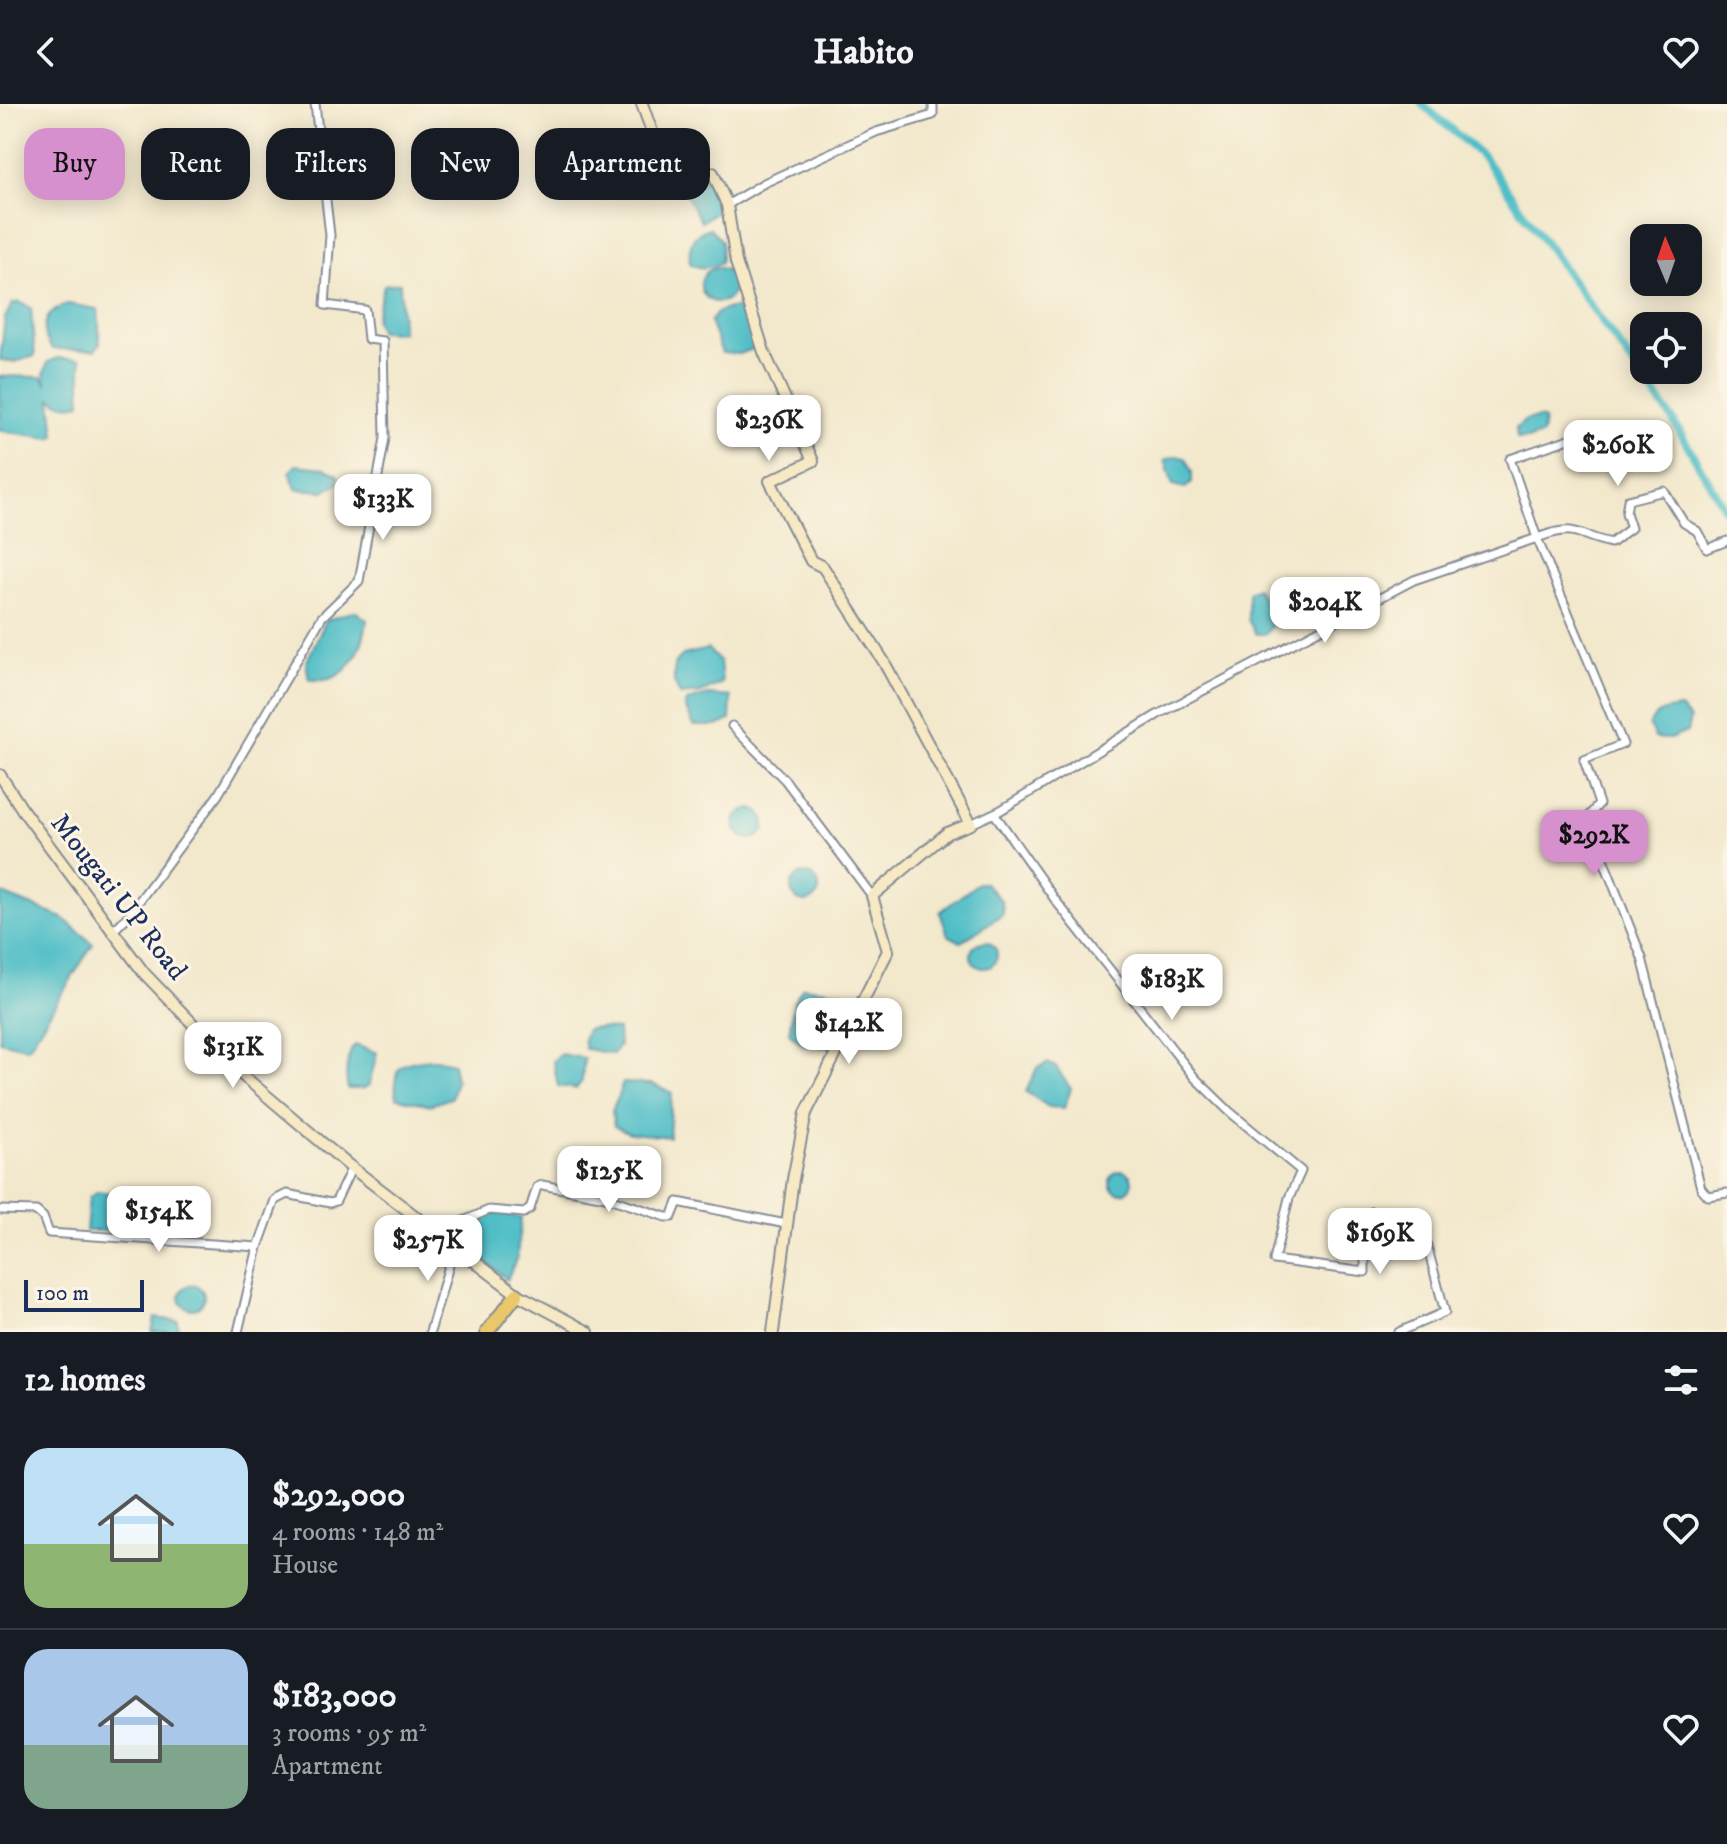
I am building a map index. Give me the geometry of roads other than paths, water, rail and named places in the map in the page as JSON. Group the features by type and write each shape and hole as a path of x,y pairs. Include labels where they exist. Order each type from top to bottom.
{"main road":[{"path":"487,1332 517,1294"}],"street":[{"path":"114,930 128,916 218,795 322,617 359,581 385,438 383,341 368,339 365,310 325,305 330,235 315,104"},
{"path":"642,104 660,154 682,182 713,173 727,205 736,262 764,352 813,461 770,481 811,561 823,567 884,662 971,824"},
{"path":"727,205 764,183 876,132 933,115 933,104"},
{"path":"1590,432 1510,459 1537,538 1623,744 1584,760 1599,804 1587,818 1642,958 1701,1188 1708,1196 1727,1193"},
{"path":"872,896 947,833 994,813 1157,715 1414,580 1559,530 1579,529 1594,539 1611,543 1631,528 1626,513 1628,500 1640,494 1664,491 1684,523 1697,531 1707,549 1725,542"},
{"path":"732,726 785,780 872,896 888,951 806,1113 786,1224 773,1332"},
{"name":"Mougati UP Road","path":"0,775 144,973 241,1074 352,1167 517,1294 588,1332"},
{"path":"994,813 1056,901 1195,1078 1230,1112 1301,1171 1289,1198 1274,1260 1365,1272 1365,1220 1372,1212 1426,1242 1445,1312 1399,1332"},
{"path":"238,1332 258,1247 279,1195 330,1203 336,1201 352,1167"},
{"path":"438,1232 489,1210 524,1213 530,1209 537,1187 542,1185 606,1197 666,1217 672,1217 678,1202 711,1206 786,1224"},
{"path":"0,1210 36,1211 43,1217 49,1233 258,1247"},
{"path":"430,1332 450,1262 463,1252"}],"water":[{"path":"710,186 721,208 701,222 689,200 710,200"},
{"path":"710,228 722,241 721,262 698,267 690,263 692,241"},
{"path":"718,268 730,273 735,285 730,297 718,302 706,297 701,285 706,273"},
{"path":"400,283 402,332 379,331 375,320 384,285"},
{"path":"19,302 31,308 35,356 15,362 0,360 5,318 12,304"},
{"path":"68,304 98,309 100,344 95,350 52,349 47,342 46,321 54,311"},
{"path":"740,308 753,331 753,349 739,354 722,353 710,322 718,312"},
{"path":"58,358 81,359 81,403 64,404 51,398 55,436 50,438 0,431 0,376 42,377 47,386 44,374 48,362"},
{"path":"1526,420 1544,420 1542,435 1529,439 1517,438 1516,428"},
{"path":"1176,456 1185,458 1192,472 1192,483 1185,488 1173,485 1165,460"},
{"path":"296,465 324,468 338,475 338,484 324,491 296,489 290,472"},
{"path":"1257,588 1275,620 1266,634 1256,634 1248,620 1248,592"},
{"path":"355,611 367,620 357,654 343,672 333,678 309,679 306,663 326,620"},
{"path":"708,649 720,662 722,683 701,693 680,695 674,682 674,664 683,655"},
{"path":"708,695 731,697 730,720 717,726 694,726 685,707 688,701"},
{"path":"1680,708 1690,719 1687,732 1670,739 1655,738 1649,726 1655,717"},
{"path":"750,809 756,810 764,818 764,830 756,838 750,839 744,838 736,830 735,824 736,818 744,810"},
{"path":"805,874 815,878 819,888 815,898 805,902 795,898 791,888 795,878"},
{"path":"978,883 985,883 1002,902 1003,914 961,942 948,935 940,912"},
{"path":"0,893 63,918 93,944 28,1048 0,1041"},
{"path":"984,942 993,946 997,955 993,964 984,968 975,964 971,955 975,946"},
{"path":"803,987 842,992 842,1011 831,1048 803,1044 789,1033 794,1001"},
{"path":"587,1029 618,1030 619,1046 613,1054 585,1049 583,1039"},
{"path":"355,1045 377,1053 369,1085 363,1089 348,1089 347,1084 348,1060"},
{"path":"560,1054 584,1058 582,1081 576,1089 558,1086 553,1061"},
{"path":"435,1059 453,1063 456,1080 451,1098 430,1105 397,1098 395,1086 398,1070 409,1063"},
{"path":"1047,1063 1055,1066 1071,1089 1064,1108 1049,1107 1026,1092 1037,1068"},
{"path":"623,1083 652,1084 672,1093 669,1137 630,1133 614,1126 612,1111"},
{"path":"1121,1171 1132,1182 1121,1193 1110,1182"},
{"path":"98,1191 114,1194 116,1226 112,1231 86,1231 89,1197"},
{"path":"489,1212 521,1217 517,1257 507,1280 476,1249 474,1232 477,1221"},
{"path":"192,1285 201,1288 204,1297 201,1306 192,1309 183,1306 180,1297 183,1288"},
{"path":"155,1318 178,1321 179,1332 152,1332"}],"waterway":[{"path":"1422,104 1484,158 1671,417 1727,513"}]}
